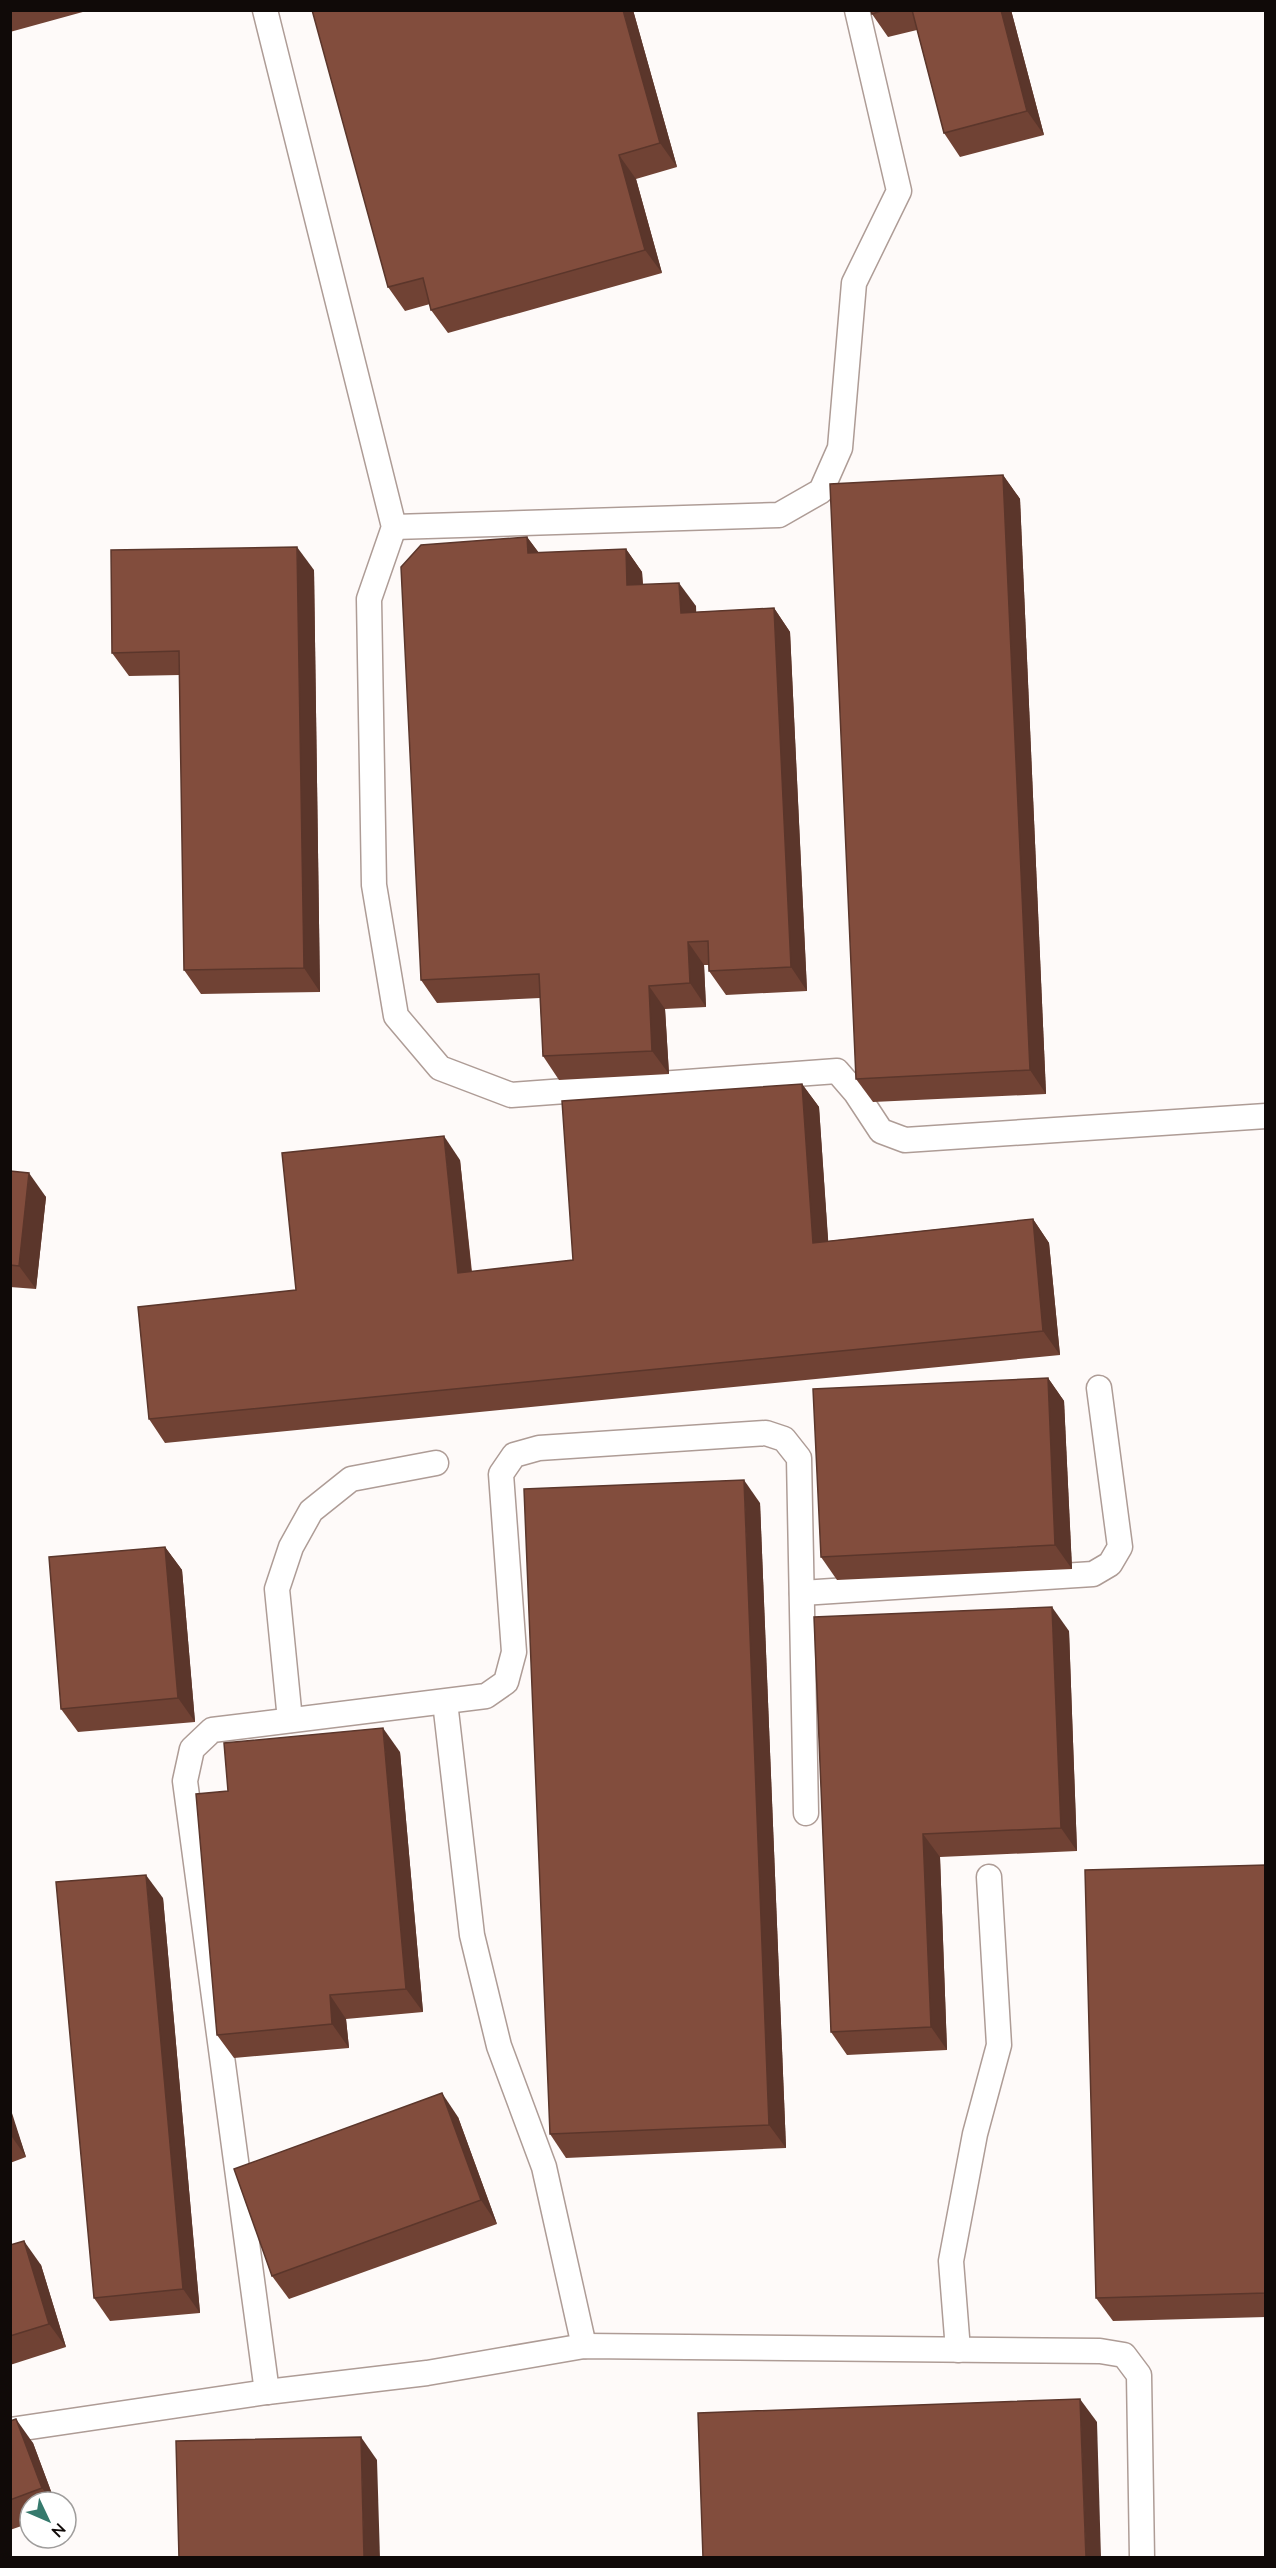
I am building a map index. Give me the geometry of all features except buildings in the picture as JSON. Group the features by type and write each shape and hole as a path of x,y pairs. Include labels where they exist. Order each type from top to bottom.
{"lane":[{"path":"265,10 394,527 369,599 374,885 396,1016 440,1068 511,1095 837,1071 856,1093 880,1131 905,1140 1266,1116"},
{"path":"394,527 779,515 821,491 840,448 854,283 899,191 857,10"},
{"path":"802,1593 1093,1574 1110,1564 1120,1547 1099,1388"},
{"path":"267,2392 185,1781 192,1749 212,1730 486,1696 506,1682 514,1652 501,1474 514,1455 539,1448 766,1433 784,1440 799,1458 806,1813"},
{"path":"290,1720 277,1589 291,1547 311,1511 351,1479 436,1463"},
{"path":"445,1702 472,1935 499,2046 544,2167 584,2346"},
{"path":"958,2350 951,2261 975,2134 999,2044 989,1877"},
{"path":"10,2430 267,2392 427,2373 584,2346 1101,2351 1124,2355 1139,2375 1142,2558"}]}
